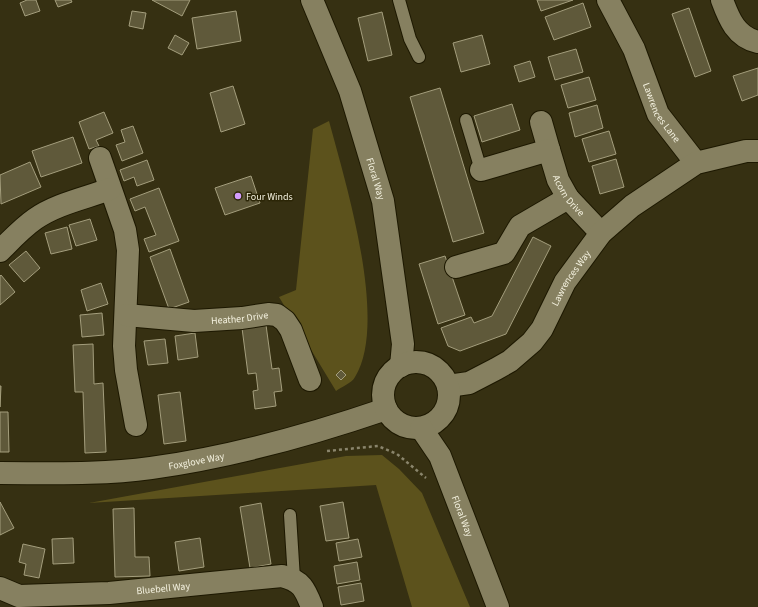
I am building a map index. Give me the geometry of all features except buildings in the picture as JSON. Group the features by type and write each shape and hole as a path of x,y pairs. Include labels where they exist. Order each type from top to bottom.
{"street":[{"name":"Floral Way","path":"312,0 350,91 383,201 403,344 401,366"},
{"name":"Lawrences Lane","path":"608,0 634,49 658,114 696,163"},
{"path":"722,0 734,26 747,38 758,42"},
{"name":"Acorn Drive","path":"541,122 558,180 568,198 601,233"},
{"path":"481,170 549,150"},
{"path":"696,163 746,151 758,151"},
{"path":"100,158 125,230 128,250 124,346 126,370 136,425"},
{"name":"Lawrences Way","path":"448,386 469,383 496,369 510,361 532,342 542,329 565,282 601,233 632,206 696,163"},
{"path":"0,251 22,229 36,218 55,208 110,189"},
{"path":"456,267 504,253 520,226 568,198"},
{"name":"Heather Drive","path":"126,315 194,321 242,318 268,314 277,315 285,321 291,330 310,380"},
{"path":"410,362 429,365 441,374 448,386 449,397 446,408 441,418 432,424 421,428 410,428 400,424 392,418 386,409 384,389 393,372 401,366 410,362"},
{"name":"Foxglove Way","path":"0,473 78,473 151,468 234,453 322,430 386,409"},
{"name":"Floral Way","path":"421,428 440,456 498,607"},
{"name":"Bluebell Way","path":"0,588 19,596 111,600 282,576 294,579"},
{"path":"294,579 303,587 312,607"}],"lane":[{"path":"398,0 410,39 419,57"},
{"path":"466,120 481,170"},
{"path":"290,515 294,579"}],"path":[{"path":"361,447 378,446 397,454 425,477 429,484"}],"shaded area":[{"path":"329,121 345,179 361,251 366,288 368,322 364,353 355,377 349,383 336,391 279,297 296,290 313,129"},
{"path":"382,455 399,469 422,493 470,607 412,607 376,485 89,503 346,456"}],"place":[{"name":"Four Winds","path":"238,196"}]}
